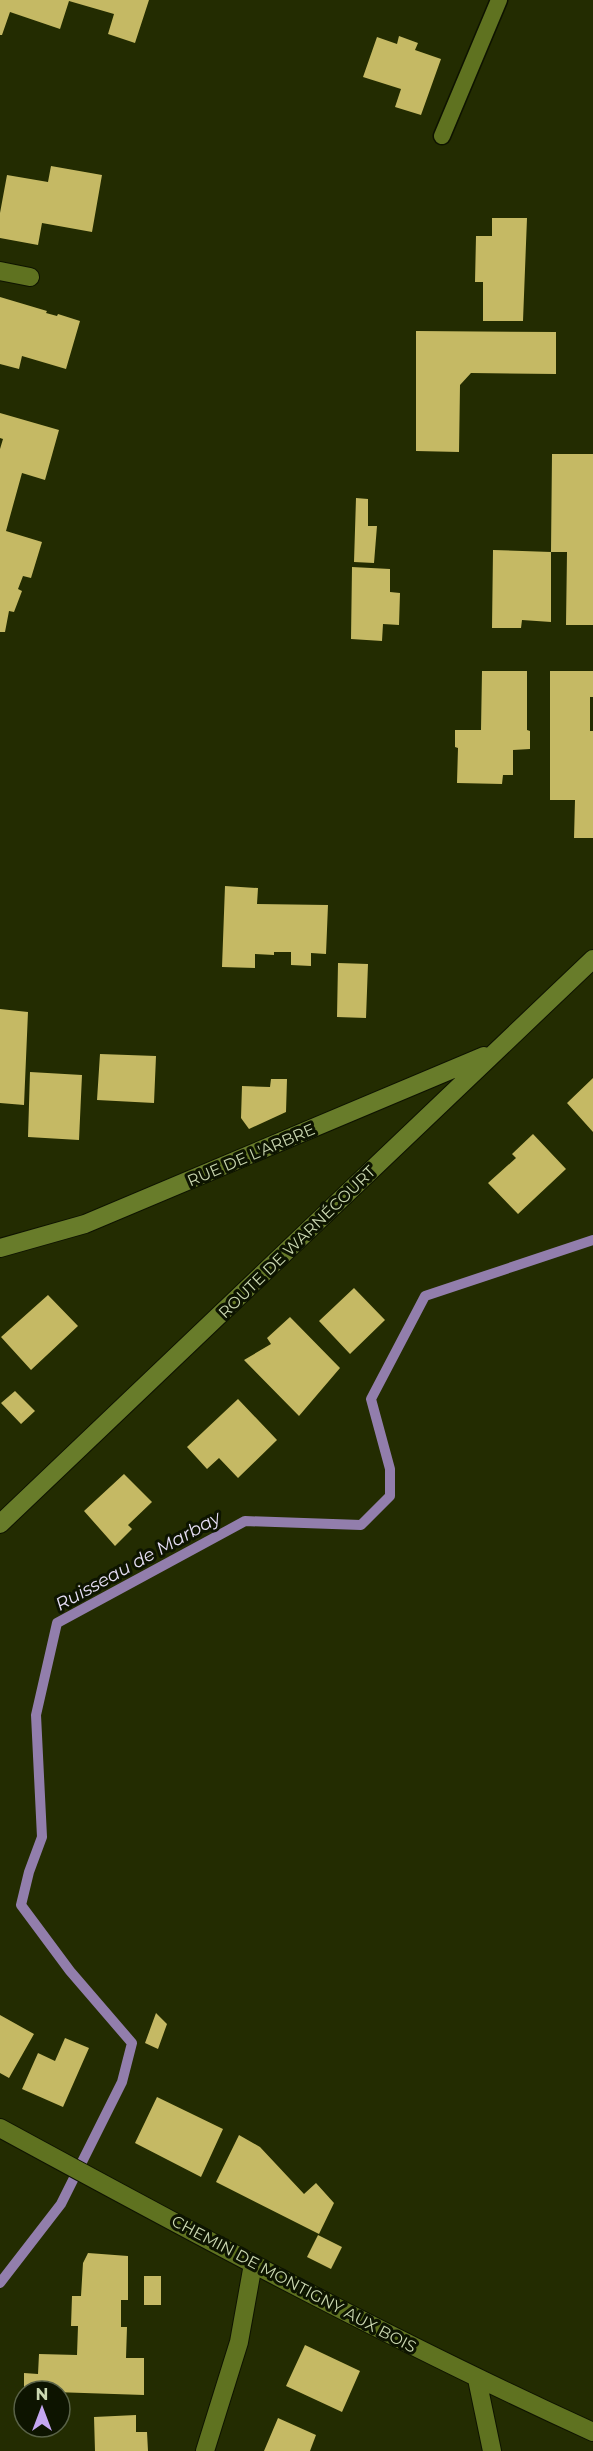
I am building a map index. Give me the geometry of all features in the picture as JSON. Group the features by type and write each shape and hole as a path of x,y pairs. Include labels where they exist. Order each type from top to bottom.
{"main road":[{"name":"ROUTE DE WARNÉCOURT","path":"0,1524 593,959"},
{"name":"RUE DE L'ARBRE","path":"0,1248 85,1224 275,1146 497,1050"}],"street":[{"path":"0,271 30,277"},
{"name":"CHEMIN DE MONTIGNY AUX BOIS","path":"0,2128 253,2264 477,2379 593,2432"},
{"path":"205,2451 239,2342 253,2264"},
{"path":"477,2379 492,2451"}],"lane":[{"path":"442,136 499,0"}],"building":[{"path":"0,0 149,0 135,43 108,34 114,14 69,1 60,29 10,12 2,35 0,35"},
{"path":"399,36 418,43 415,50 441,59 421,115 395,107 401,89 363,77 377,37 397,44"},
{"path":"51,166 102,175 92,232 42,223 38,245 0,238 0,213 7,175 48,182"},
{"path":"492,218 527,218 523,321 483,321 483,282 475,282 476,236 492,236"},
{"path":"0,297 47,311 46,313 80,321 66,369 22,356 19,369 0,364"},
{"path":"416,331 556,332 556,374 471,373 460,385 459,452 416,451"},
{"path":"0,413 59,430 45,480 22,473 6,531 42,542 31,578 23,576 18,589 22,591 14,612 9,611 5,632 0,632 0,449 3,439 0,438"},
{"path":"552,454 593,454 593,625 566,625 567,552 551,552"},
{"path":"356,498 368,499 368,526 377,526 374,563 354,562"},
{"path":"493,550 551,552 551,622 522,620 521,628 492,628"},
{"path":"352,567 390,569 390,592 400,593 399,625 383,624 382,641 351,639"},
{"path":"482,671 527,671 527,730 530,731 530,749 513,750 513,775 503,775 502,784 457,783 458,748 455,747 455,730 481,730"},
{"path":"550,671 593,671 590,731 593,731 593,838 574,838 575,800 550,800"},
{"path":"225,886 258,888 257,904 328,905 326,954 311,953 311,966 291,965 291,952 274,952 274,955 255,954 255,968 222,967"},
{"path":"338,963 368,964 366,1018 337,1017"},
{"path":"0,1009 28,1012 24,1105 0,1103"},
{"path":"100,1054 156,1056 154,1103 97,1100"},
{"path":"30,1072 82,1075 79,1140 28,1137"},
{"path":"593,1078 593,1132 567,1103"},
{"path":"271,1079 287,1079 286,1112 249,1129 241,1118 242,1086 270,1087"},
{"path":"533,1134 566,1169 518,1214 488,1183 516,1158 512,1154"},
{"path":"354,1288 385,1320 350,1354 319,1321"},
{"path":"48,1295 78,1326 31,1370 1,1337"},
{"path":"290,1317 340,1368 299,1416 244,1360 271,1344 267,1338"},
{"path":"15,1391 35,1411 21,1424 1,1403"},
{"path":"238,1399 277,1440 238,1478 219,1458 207,1469 187,1447"},
{"path":"124,1474 152,1502 128,1525 132,1529 115,1546 84,1511"},
{"path":"156,2013 167,2024 158,2049 145,2043"},
{"path":"0,2015 34,2034 9,2078 0,2073"},
{"path":"65,2038 89,2048 63,2107 22,2089 38,2053 55,2061"},
{"path":"157,2097 223,2129 201,2177 135,2143"},
{"path":"239,2135 260,2147 304,2194 316,2183 334,2203 319,2234 216,2182"},
{"path":"318,2235 342,2247 331,2269 307,2257"},
{"path":"88,2253 128,2256 128,2300 121,2300 121,2327 127,2327 126,2358 144,2358 144,2395 72,2393 72,2379 24,2379 24,2373 38,2374 39,2354 77,2355 78,2326 71,2326 72,2296 81,2296 83,2263"},
{"path":"144,2276 161,2276 161,2305 144,2305"},
{"path":"305,2345 360,2371 342,2412 286,2386"},
{"path":"136,2415 136,2432 147,2432 148,2451 95,2451 94,2417"},
{"path":"278,2418 316,2435 310,2451 264,2451"}],"waterway":[{"name":"Ruisseau de Marbay","path":"0,2283 61,2204 122,2082 132,2043 70,1971 21,1905 29,1872 42,1837 36,1715 57,1623 245,1521 361,1525 390,1496 390,1469 371,1399 425,1296 593,1240"}]}
